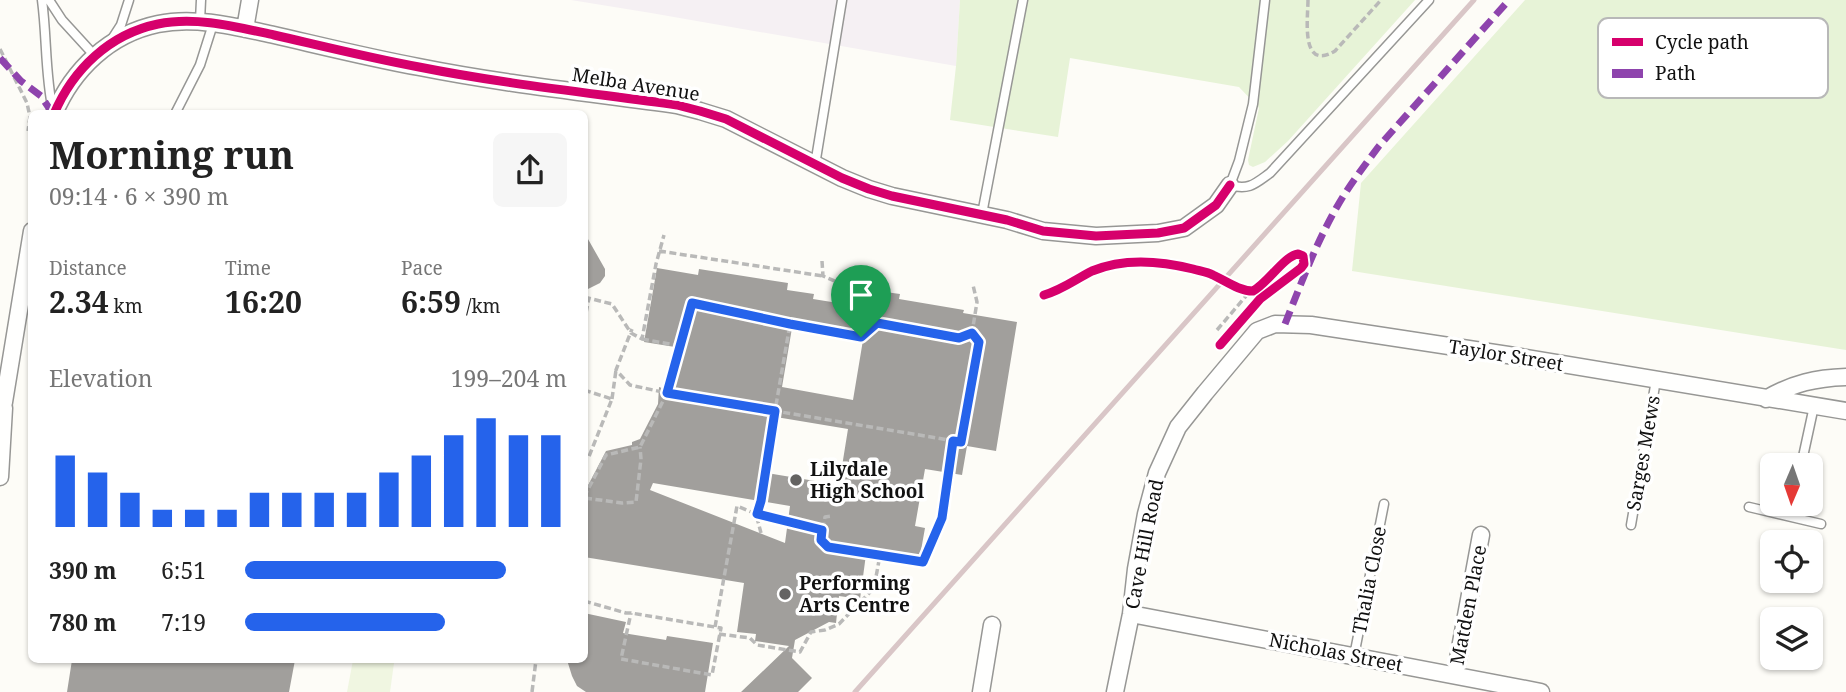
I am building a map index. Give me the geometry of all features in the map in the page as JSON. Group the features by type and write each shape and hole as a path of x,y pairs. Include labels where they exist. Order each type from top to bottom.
{"street":[{"path":"246,29 250,0"},
{"name":"Melba Avenue","path":"56,110 64,92 82,68 94,55 109,45 144,27 171,22 206,23 246,29 424,68 677,105 726,119 815,165 869,189 1043,230 1096,236 1158,233 1184,228 1216,205 1230,185"},
{"path":"0,477 2,409 28,255"},
{"name":"Taylor Street","path":"1249,339 1257,331 1275,324 1311,325 1846,411"},
{"name":"Cave Hill Road","path":"1115,692 1131,614 1146,514 1157,473 1178,427 1249,339"},
{"path":"1766,399 1799,383 1846,377"},
{"name":"Matden Place","path":"1455,675 1481,535"},
{"name":"Nicholas Street","path":"1131,614 1541,692"},
{"path":"981,692 992,625"}],"lane":[{"path":"42,0 47,38 48,90 53,110"},
{"path":"48,0 94,55"},
{"path":"109,45 121,25 129,0"},
{"path":"177,110 200,65 206,23 201,0"},
{"path":"815,165 842,0"},
{"path":"982,214 1023,0"},
{"path":"1265,0 1253,104 1239,161 1230,185 1244,188 1270,173 1429,0"},
{"name":"Sarges Mews","path":"1631,525 1656,380"},
{"path":"1804,453 1814,406"},
{"name":"Thalia Close","path":"1354,656 1384,504"},
{"path":"1749,508 1760,510"},
{"path":"1789,516 1821,524"}],"path":[{"path":"1308,0 1308,44 1313,52 1321,55 1335,51 1381,0"},
{"path":"0,49 28,110"},
{"path":"642,340 664,235"},
{"path":"659,251 823,276 853,289 865,301 861,337"},
{"path":"822,261 823,276"},
{"path":"616,370 630,385 667,393 961,442 979,342 972,333 976,302 973,285"},
{"path":"1217,330 1250,294 1237,286"},
{"path":"588,298 612,304 631,331 642,340 680,346"},
{"path":"588,498 622,503 636,502 640,447 667,393 692,303 861,337"},
{"path":"861,337 877,323 959,338 972,333"},
{"path":"761,533 757,514 790,324"},
{"path":"588,459 612,398 616,370 631,331"},
{"path":"588,391 612,398"},
{"path":"832,516 825,517 822,530 821,540 828,547 923,562 942,518 953,441"},
{"path":"588,489 606,455 640,447"},
{"path":"715,627 737,506 757,514 822,530"},
{"path":"719,634 750,638 757,645 800,652 811,632 839,624 874,588 880,555"},
{"path":"588,602 631,613 721,628 712,675 621,659 631,613"},
{"path":"532,692 536,663"}],"shaded area":[{"path":"571,0 960,0 956,66 651,13"}],"green space":[{"path":"960,0 1415,0 1288,141 1265,162 1253,167 1248,160 1259,108 1239,87 1070,58 1058,137 950,120"},
{"path":"1525,0 1846,0 1846,350 1352,271 1361,183"},
{"path":"352,663 394,663 390,692 347,692"}],"building":[{"path":"588,239 605,269 605,276 600,283 588,289"},
{"path":"657,268 698,275 699,269 788,283 787,290 814,294 813,299 869,308 871,294 877,295 878,291 900,294 899,299 1017,322 996,451 967,446 962,475 925,469 915,526 925,528 920,556 867,547 860,599 839,596 836,623 829,622 795,640 792,658 812,678 798,692 741,692 789,646 755,641 756,634 737,632 744,583 588,558 588,485 606,451 632,445 632,442 640,439 658,404 659,387 662,388 675,347 644,342","holes":["792,328 863,340 853,400 782,387","776,417 848,429 839,485 767,473","653,483 790,506 785,543 650,490"]},
{"path":"588,614 626,622 623,633 666,640 667,636 713,643 705,692 586,692 577,686 568,663 588,663"},
{"path":"72,663 294,663 289,692 67,692"}],"railway":[{"path":"855,692 1474,0"}],"marked path":[{"path":"1285,324 1319,242 1352,182 1379,146 1509,0"},
{"path":"0,58 21,81 41,96 50,110"}],"cycle path":[{"path":"56,110 83,68 109,45 141,29 187,21 216,23 451,73 677,105 726,119 869,189 1007,220 1043,231 1096,236 1158,233 1184,228 1216,205 1230,185"},
{"path":"1044,295 1092,271 1116,264 1142,262 1181,266 1253,291 1287,260 1298,254 1303,256 1304,264 1301,268 1260,299 1220,345"}],"place":[{"name":"Lilydale High School","path":"796,480"},
{"name":"Performing Arts Centre","path":"785,594"}],"route":[{"path":"692,303 861,337 877,323 959,338 972,333 979,342 961,442 953,441 942,518 923,562 828,547 821,540 822,530 757,514 775,411 667,393 692,303"}]}
